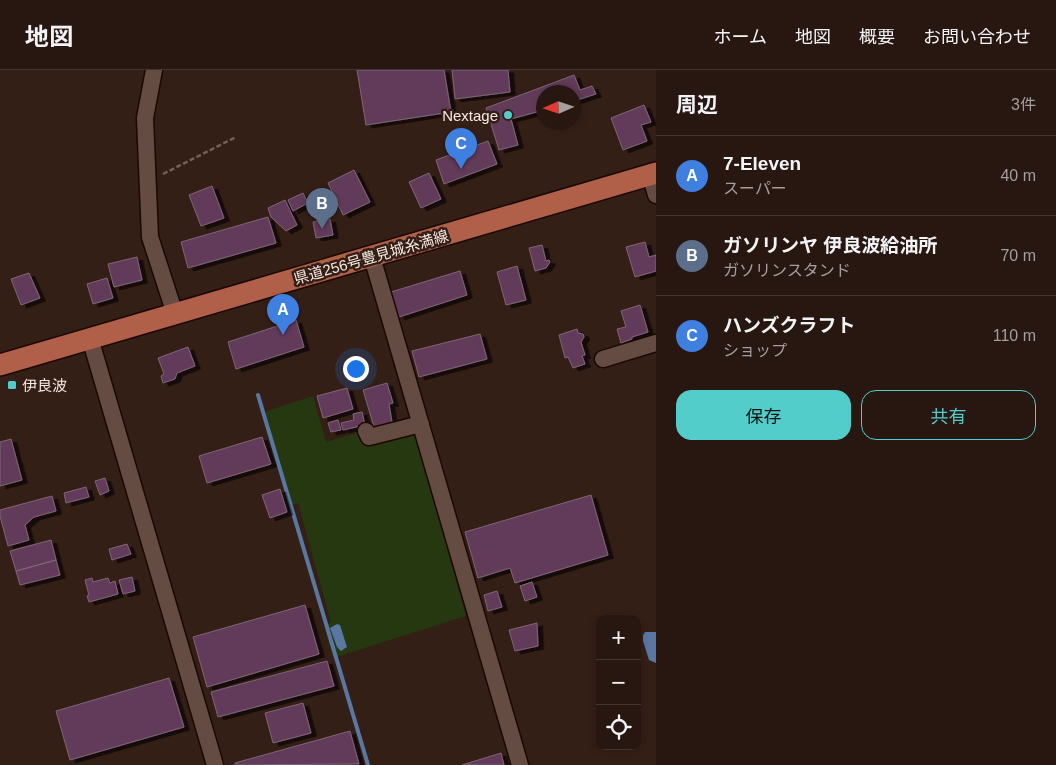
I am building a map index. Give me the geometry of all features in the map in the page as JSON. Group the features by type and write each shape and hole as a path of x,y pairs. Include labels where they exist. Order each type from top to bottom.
{"main road":[{"name":"県道256号豊見城糸満線","path":"0,365 653,174"}],"street":[{"path":"154,70 145,118 150,237 175,314"},
{"path":"653,174 656,195"},
{"path":"372,257 520,765"},
{"path":"90,338 215,765"},
{"path":"603,360 656,343"},
{"path":"366,431 369,437 421,424"}],"path":[{"path":"148,182 236,137"}],"green space":[{"path":"313,396 326,442 360,432 366,445 414,429 466,616 333,658 324,626 331,622 298,503 292,505 264,412"}],"water":[{"path":"337,624 340,625 347,647 341,651 337,647 330,628"},
{"path":"645,632 656,632 656,663 649,660 643,641"}],"building":[{"path":"357,70 444,70 451,112 366,125"},
{"path":"452,70 508,70 510,92 455,99"},
{"name":"Nextage","path":"574,75 578,85 547,85"},
{"name":"Nextage","path":"592,86 596,94 581,99 581,90"},
{"name":"Nextage","path":"536,89 536,112 511,119 518,145 499,150 486,108"},
{"path":"644,105 651,122 641,125 647,141 623,150 611,118"},
{"path":"488,141 497,164 444,184 436,160"},
{"path":"354,170 370,202 343,215 328,183"},
{"path":"429,173 441,199 421,208 409,182"},
{"path":"212,186 224,218 201,226 189,195"},
{"path":"303,193 308,203 293,211 288,200"},
{"path":"285,200 297,225 286,231 271,217 268,208"},
{"path":"268,217 276,243 188,268 181,242"},
{"path":"330,219 333,235 316,238 313,222"},
{"path":"645,242 649,257 656,255 656,271 635,277 626,247"},
{"path":"542,245 546,261 549,260 550,262 546,268 535,271 529,248"},
{"path":"137,257 142,280 114,287 108,264"},
{"path":"517,266 526,300 506,305 497,272"},
{"path":"460,271 467,295 399,317 391,292"},
{"path":"29,273 40,298 21,305 11,279"},
{"path":"107,278 113,298 93,304 87,284"},
{"path":"640,305 648,332 621,343 617,329 626,327 621,311"},
{"path":"296,320 304,347 236,369 228,342"},
{"path":"577,329 578,333 583,334 584,337 581,342 585,355 582,356 585,364 573,368 568,357 565,358 559,335"},
{"path":"480,334 487,359 419,377 412,351"},
{"path":"188,347 195,366 177,373 175,379 163,383 161,376 164,374 158,358"},
{"path":"387,383 393,403 389,404 392,422 374,427 363,390"},
{"path":"347,388 353,409 323,418 317,396"},
{"path":"362,412 365,425 343,430 341,423 354,420 353,414"},
{"path":"338,420 341,430 331,432 328,423"},
{"path":"262,437 271,464 207,483 199,456"},
{"path":"11,439 22,480 0,486 0,442"},
{"path":"105,478 109,491 100,495 95,481"},
{"path":"86,487 89,497 66,503 64,493"},
{"path":"280,489 287,512 270,518 262,495"},
{"path":"591,495 608,555 515,583 510,568 478,578 465,532"},
{"path":"52,496 56,511 34,517 25,525 29,540 8,546 0,510"},
{"path":"51,540 56,560 16,571 10,551"},
{"path":"127,544 131,554 112,560 109,549"},
{"path":"56,560 60,575 20,585 16,571"},
{"path":"132,577 135,591 123,594 119,580"},
{"path":"92,578 93,582 108,578 110,583 115,581 118,594 89,602 85,580"},
{"path":"532,582 537,597 525,601 520,586"},
{"path":"497,591 502,607 488,611 484,595"},
{"path":"305,605 319,654 207,687 193,637"},
{"path":"537,623 538,646 515,651 509,630"},
{"path":"327,661 334,686 218,717 211,692"},
{"path":"169,678 184,727 70,760 56,711"},
{"path":"303,703 311,733 273,743 265,713"},
{"path":"350,731 359,764 235,765 235,763"},
{"path":"501,753 504,765 462,765"}],"waterway":[{"path":"258,395 368,765"}],"place":[{"name":"Nextage","path":"508,115"},
{"name":"ハンズクラフト","path":"461,169"},
{"name":"ガソリンヤ 伊良波給油所","path":"322,229"},
{"name":"7-Eleven","path":"283,335"},
{"name":"伊良波","path":"12,385"}]}
